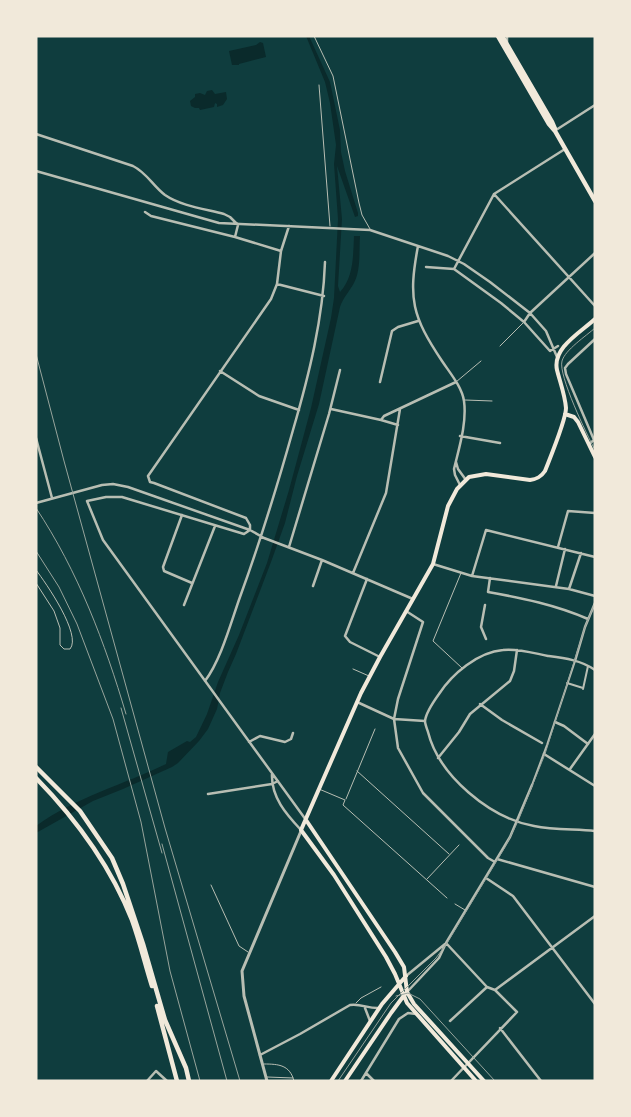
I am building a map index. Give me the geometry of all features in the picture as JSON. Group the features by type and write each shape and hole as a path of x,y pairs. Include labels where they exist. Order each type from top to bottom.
{"main road":[{"path":"498,36 549,124 555,130"},
{"path":"502,36 595,201"},
{"path":"476,1081 416,1014 404,996 386,957 334,875 301,830 357,702 380,657 433,564 451,498 460,485 472,476 486,474 526,480 542,476 565,414 563,390 556,367 559,348 595,319"},
{"path":"565,414 574,417 578,422 595,457"},
{"path":"36,767 80,811 110,853 120,875 143,944 165,1020 189,1081"},
{"path":"36,778 70,816 106,869 131,919 178,1081"},
{"path":"77,826 78,821 81,820 90,825"},
{"path":"306,820 404,967 407,992 414,1004 484,1081"},
{"path":"330,1081 370,1020 406,976"},
{"path":"345,1081 390,1012 407,992"},
{"path":"171,1057 178,1064 182,1061"}],"street":[{"path":"507,36 507,45"},
{"path":"555,130 595,106"},
{"path":"36,134 133,166 145,174 161,192 173,200 228,215 238,225"},
{"path":"454,270 494,194 566,149"},
{"path":"36,171 219,223 370,230 418,246 458,260 490,282 530,313 559,348 550,351 524,322 501,303 454,270 426,268"},
{"path":"494,194 595,306"},
{"path":"145,212 151,216 235,237 281,251"},
{"path":"235,237 238,225"},
{"path":"250,530 250,525 246,518 154,484 150,482 148,476 271,299 277,284 281,251 289,226"},
{"path":"418,246 414,267 413,291 418,321 426,337 456,382 464,400 464,416 454,476 460,485"},
{"path":"524,322 530,313 595,253"},
{"path":"205,681 211,673 225,639 262,536 299,410 324,296 325,262"},
{"path":"277,284 324,296"},
{"path":"380,382 392,330 418,321"},
{"path":"550,338 558,357"},
{"path":"588,445 594,440 565,368 595,339"},
{"path":"290,547 331,408 340,370"},
{"path":"220,371 259,396 299,410"},
{"path":"380,420 384,416 456,382"},
{"path":"331,408 398,425"},
{"path":"352,573 386,493 400,409"},
{"path":"460,436 500,443"},
{"path":"36,438 52,498"},
{"path":"456,458 458,468 466,480"},
{"path":"36,503 89,488 113,484 128,487 250,530 279,544 322,560 413,599"},
{"path":"250,530 244,534 122,497 106,497 87,501 103,540 306,820"},
{"path":"558,547 568,511 595,513"},
{"path":"182,515 163,567 164,571 192,583"},
{"path":"184,604 215,526"},
{"path":"472,576 486,530 595,557"},
{"path":"556,587 565,549"},
{"path":"569,589 580,553"},
{"path":"313,586 322,560"},
{"path":"433,564 472,576 569,589 595,596"},
{"path":"486,597 490,578"},
{"path":"366,579 345,636 350,642 380,657"},
{"path":"488,592 514,596 566,609 588,619"},
{"path":"407,992 439,958 517,821 544,754 588,619 595,603"},
{"path":"485,605 481,627 486,639"},
{"path":"406,611 423,622 398,699 394,719 398,748 423,794 488,858 595,887"},
{"path":"438,758 459,732 470,714 510,680 514,671 517,650"},
{"path":"595,670 575,661 517,650 491,652 463,668 445,685 430,707 425,720 430,740 438,758 473,796 498,813 534,826 595,831"},
{"path":"567,683 583,689 588,666"},
{"path":"357,702 394,719 425,720"},
{"path":"480,704 502,720 542,744 547,745"},
{"path":"555,722 564,726 588,744"},
{"path":"250,742 260,736 285,742 291,739 293,733"},
{"path":"570,769 595,734"},
{"path":"544,754 595,786"},
{"path":"267,1079 244,996 242,976 244,962 301,830 278,801 272,784 272,774"},
{"path":"208,794 272,784 278,781"},
{"path":"486,878 513,896 595,1004"},
{"path":"495,990 595,916"},
{"path":"406,976 446,943"},
{"path":"446,943 487,987 495,990 517,1012 451,1081"},
{"path":"450,1021 487,987"},
{"path":"260,1055 350,1005 356,1004 379,1008"},
{"path":"364,1006 370,1020"},
{"path":"361,1081 399,1020 408,1013 416,1014"},
{"path":"500,1028 541,1081"},
{"path":"147,1081 156,1070 167,1081"},
{"path":"366,1073 374,1081"}],"lane":[{"path":"314,36 333,76 359,203 362,215 370,230"},
{"path":"319,85 330,227"},
{"path":"500,346 524,322"},
{"path":"456,382 481,360"},
{"path":"464,400 492,401"},
{"path":"36,570 50,588 63,614 73,640 73,645 70,649 64,649 60,645 60,628 54,611 36,583"},
{"path":"462,573 433,641 463,668"},
{"path":"353,669 370,676"},
{"path":"375,729 343,805 447,898"},
{"path":"357,771 449,854"},
{"path":"319,788 345,800"},
{"path":"426,879 459,844"},
{"path":"211,886 239,946 249,952"},
{"path":"455,904 465,911"},
{"path":"356,1004 362,998 381,987"},
{"path":"263,1064 286,1067 292,1073 294,1079 267,1079"}],"water":[{"path":"306,36 309,36 330,82 340,130 341,152 345,171 358,213 358,216 355,217 337,166 342,219 338,286 340,292 345,286 350,273 354,236 360,236 359,260 358,272 354,283 340,307 319,404 285,523 220,693 217,709 208,729 199,741 172,767 93,801 36,833 36,826 67,807 166,764 168,752 187,741 190,742 196,737 267,563 311,408 334,298 338,219 334,164 336,145 325,82"},
{"path":"260,42 263,43 266,57 239,65 232,65 229,51 256,45"},
{"path":"212,90 215,94 226,92 227,99 223,105 217,107 215,103 214,107 200,110 191,106 190,101 195,97 195,94 205,95 207,91"}],"tram line":[{"path":"595,328 576,343 567,352 562,361 564,379 595,450"},
{"path":"36,551 59,587 77,624 113,719 141,822 170,971 200,1081"},
{"path":"338,1081 391,1003 436,958 447,943 505,847 518,821 545,754 585,627 595,603"},
{"path":"396,996 408,993 420,999 495,1081"}],"railway":[{"path":"36,354 165,828 240,1081"},
{"path":"36,508 65,557 89,608 126,714"},
{"path":"121,708 162,853"},
{"path":"162,844 227,1081"}]}
